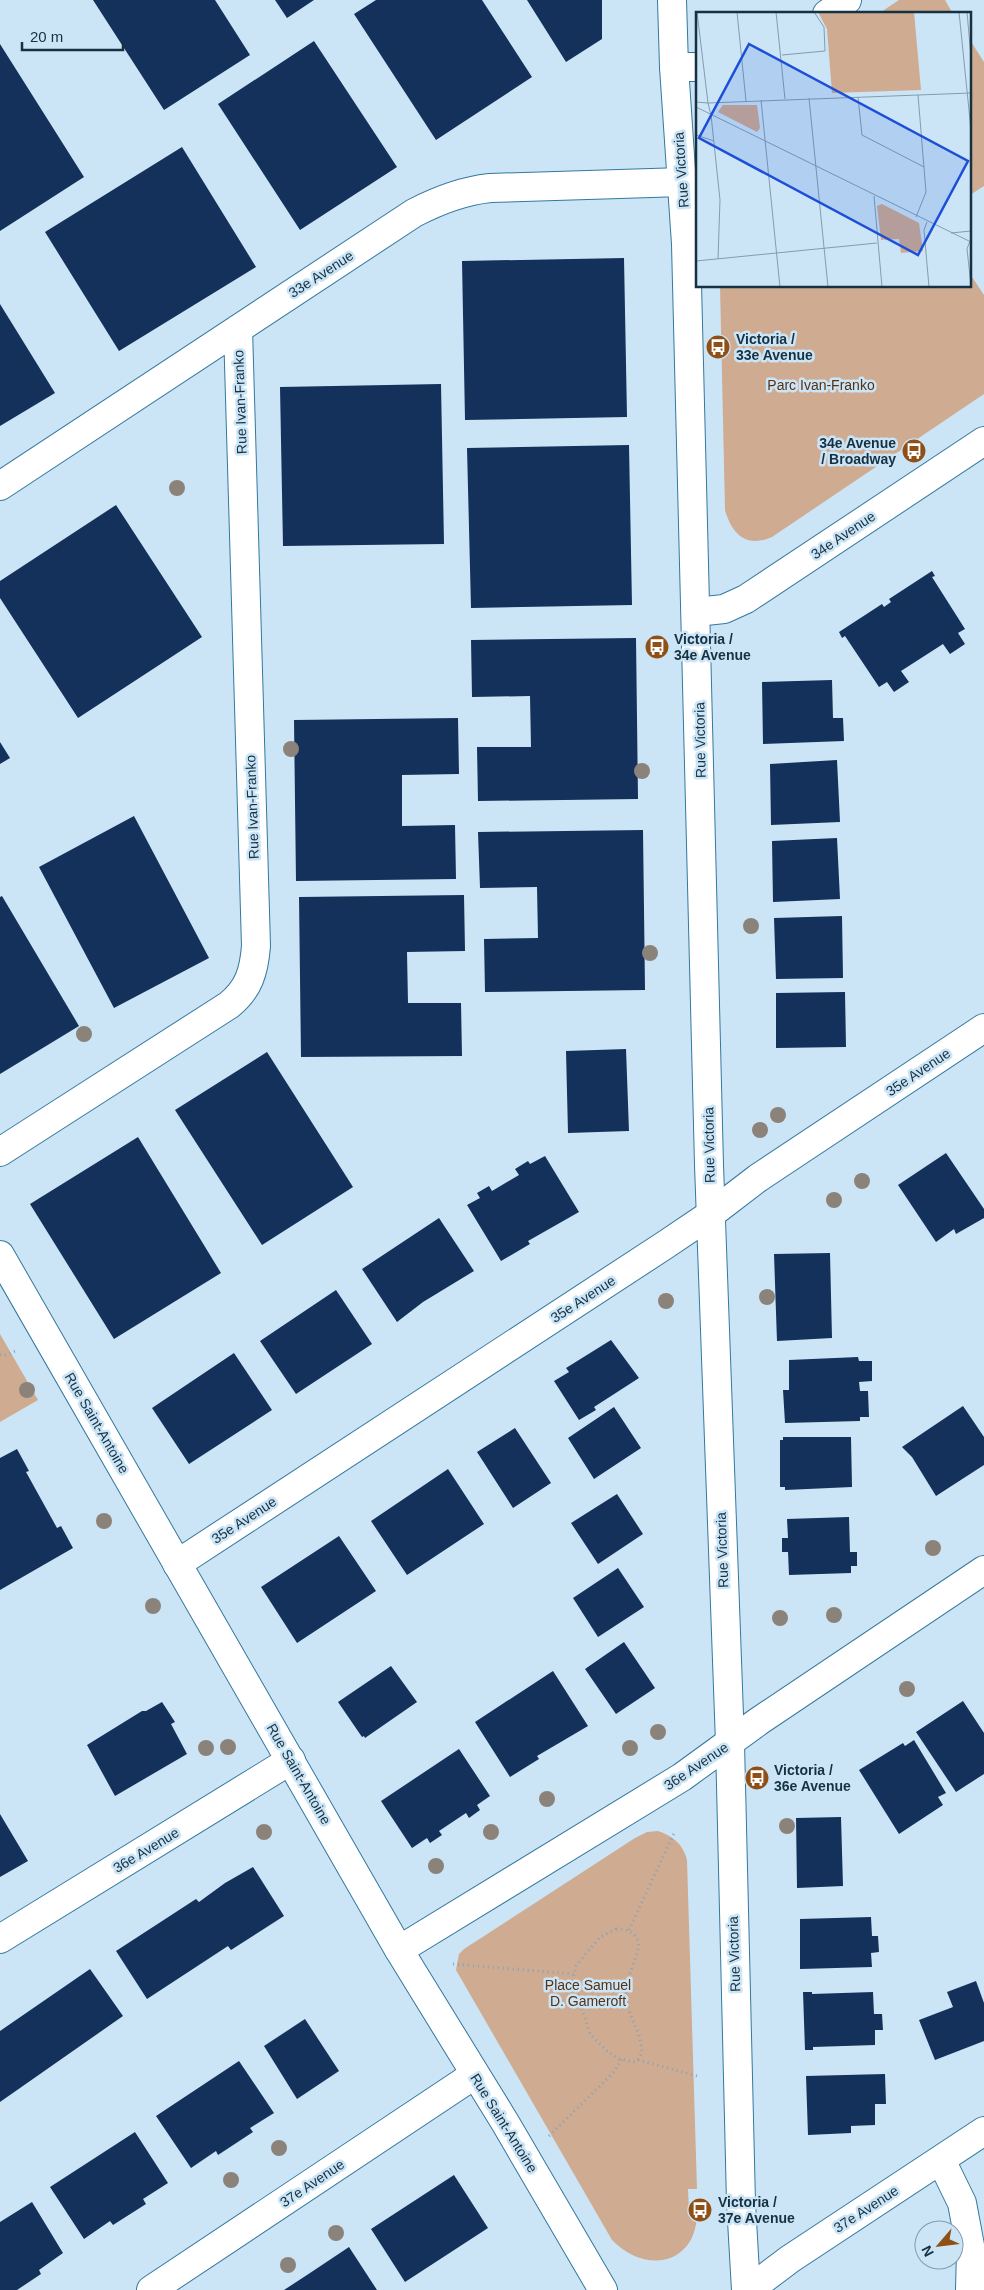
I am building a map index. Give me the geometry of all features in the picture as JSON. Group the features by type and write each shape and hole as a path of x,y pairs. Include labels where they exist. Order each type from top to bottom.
{"street":[{"name":"Rue Victoria","path":"672,0 686,67 683,182 711,1214 730,1744 741,2203 746,2290"},
{"path":"830,12 847,0"},
{"name":"33e Avenue","path":"0,486 414,213 452,196 490,188 683,182"},
{"name":"Rue Ivan-Franko","path":"0,1152 229,1005 243,991 253,973 256,946 238,328"},
{"name":"34e Avenue","path":"696,612 724,609 746,599 984,441"},
{"name":"35e Avenue","path":"177,1564 711,1214 758,1178 984,1028"},
{"name":"Rue Saint-Antoine","path":"0,1255 399,1950 604,2288"},
{"name":"36e Avenue","path":"399,1950 675,1782 730,1744 759,1721 984,1570"},
{"name":"36e Avenue","path":"0,1939 291,1760"},
{"name":"37e Avenue","path":"151,2290 474,2076"},
{"name":"37e Avenue","path":"750,2290 790,2259 984,2130"},
{"path":"940,2160 962,2203 971,2251 970,2290"}],"path":[{"path":"0,1355 3,1356 15,1352"},
{"path":"629,1930 674,1833"},
{"path":"638,2060 642,2044 627,2006 625,1992 639,1946 635,1936 629,1930 616,1929 600,1938 576,1966 574,1974 576,1993 590,2034 607,2051 622,2059 635,2062 638,2060 697,2076"},
{"path":"453,1964 574,1974"},
{"path":"547,2138 614,2072 622,2059"}],"green space":[{"path":"899,0 945,0 952,12 881,12"},
{"path":"972,43 984,62 984,186 972,194"},
{"name":"Parc Ivan-Franko","path":"972,277 984,295 984,394 772,537 755,541 742,537 732,526 725,510 720,288 972,288"},
{"path":"0,1334 38,1400 0,1422"},
{"name":"Place Samuel D. Gameroft","path":"658,1831 677,1841 683,1849 687,1860 697,2189 688,2189 689,2209 697,2209 695,2228 689,2242 680,2252 668,2259 655,2261 640,2258 626,2251 612,2240 456,1970 459,1954 464,1949 635,1838 647,1832"}],"building":[{"path":"93,0 215,0 250,55 164,110"},
{"path":"275,0 314,0 287,18"},
{"path":"376,0 482,0 532,77 436,140 354,14"},
{"path":"527,0 602,0 602,39 566,62"},
{"path":"314,41 397,167 300,230 218,104"},
{"path":"0,44 84,177 0,231"},
{"path":"182,147 256,267 119,351 45,232"},
{"path":"624,258 627,417 465,420 462,261"},
{"path":"0,304 55,393 0,426"},
{"path":"441,384 444,544 283,546 280,387"},
{"path":"629,445 632,605 471,608 467,448"},
{"path":"116,505 202,637 78,718 0,598 0,581"},
{"path":"932,571 935,576 932,577 965,629 958,633 965,644 950,654 943,644 901,671 909,682 894,692 887,682 879,687 845,636 842,638 839,632 882,604 884,607 891,602 889,599"},
{"path":"636,638 638,799 478,801 477,747 531,747 530,696 472,697 471,640"},
{"path":"832,680 833,718 843,718 844,741 763,744 762,682"},
{"path":"458,718 459,774 402,775 402,826 455,825 456,879 296,881 294,720"},
{"path":"0,742 10,758 0,764"},
{"path":"837,760 840,822 771,825 770,764"},
{"path":"134,816 209,958 114,1008 39,867"},
{"path":"643,830 645,990 485,992 484,939 538,938 537,887 480,888 478,832"},
{"path":"837,838 840,899 773,902 772,841"},
{"path":"464,895 465,951 407,952 408,1003 461,1003 462,1056 301,1057 299,897"},
{"path":"2,896 79,1026 0,1074 0,897"},
{"path":"842,916 843,978 776,979 774,918"},
{"path":"845,992 846,1047 776,1048 776,993"},
{"path":"626,1049 629,1131 568,1133 566,1051"},
{"path":"267,1052 353,1187 262,1245 175,1110"},
{"path":"138,1137 221,1273 114,1339 30,1204"},
{"path":"946,1153 984,1209 984,1218 956,1234 954,1229 936,1242 898,1185"},
{"path":"545,1156 579,1212 528,1241 530,1244 501,1261 467,1205 480,1198 477,1193 489,1186 492,1191 519,1175 515,1169 528,1161 530,1164"},
{"path":"439,1218 474,1271 423,1302 397,1322 362,1269"},
{"path":"830,1253 832,1338 777,1341 774,1254"},
{"path":"336,1290 372,1344 296,1394 260,1341"},
{"path":"611,1340 639,1378 594,1407 596,1410 579,1420 554,1381 569,1372 566,1368"},
{"path":"234,1353 272,1410 189,1464 152,1408"},
{"path":"858,1357 859,1361 872,1361 872,1381 859,1382 860,1391 868,1391 869,1417 860,1417 860,1421 785,1423 783,1390 789,1390 789,1360"},
{"path":"963,1406 984,1437 984,1465 936,1496 912,1457 902,1447"},
{"path":"614,1407 641,1448 594,1479 568,1438"},
{"path":"515,1428 551,1483 513,1508 477,1452"},
{"path":"783,1437 851,1437 852,1487 785,1490 785,1487 780,1487 780,1440 783,1440"},
{"path":"17,1449 29,1471 26,1472 57,1528 61,1526 73,1548 0,1590 0,1458"},
{"path":"448,1469 484,1524 407,1575 371,1521"},
{"path":"617,1494 643,1534 598,1564 571,1523"},
{"path":"849,1517 850,1552 857,1552 857,1566 851,1566 851,1573 789,1575 788,1552 782,1552 782,1538 788,1538 787,1519"},
{"path":"339,1536 376,1591 297,1643 261,1587"},
{"path":"618,1568 644,1607 598,1637 573,1598"},
{"path":"624,1642 655,1688 616,1714 585,1669"},
{"path":"391,1666 417,1702 365,1738 364,1736 362,1737 338,1702"},
{"path":"553,1671 588,1726 537,1756 539,1759 510,1777 475,1722"},
{"path":"963,1701 984,1733 984,1774 956,1792 916,1732"},
{"path":"162,1702 175,1722 171,1724 187,1754 115,1796 87,1745 142,1711 146,1711"},
{"path":"914,1740 946,1793 938,1797 943,1805 899,1834 859,1770 903,1743 905,1746"},
{"path":"459,1749 490,1796 477,1805 480,1810 469,1818 466,1813 439,1831 442,1835 430,1843 427,1838 412,1848 381,1801"},
{"path":"0,1814 28,1861 0,1877"},
{"path":"841,1817 843,1886 797,1888 796,1818"},
{"path":"253,1867 284,1916 231,1950 228,1946 147,1999 116,1951 196,1899 199,1902 225,1883"},
{"path":"871,1917 872,1936 878,1936 879,1952 871,1953 872,1967 800,1969 800,1919"},
{"path":"90,1969 123,2016 0,2102 0,2031"},
{"path":"976,1981 984,2003 984,2041 935,2060 919,2020 953,2007 947,1992"},
{"path":"803,1992 812,1992 812,1994 873,1992 874,2014 882,2014 883,2030 875,2030 875,2045 813,2047 813,2050 805,2050"},
{"path":"305,2019 339,2071 297,2099 264,2046"},
{"path":"239,2061 274,2113 250,2128 253,2132 218,2155 216,2151 191,2168 156,2116"},
{"path":"885,2074 886,2104 875,2104 875,2125 851,2126 851,2133 808,2135 806,2076"},
{"path":"135,2132 168,2183 143,2199 146,2204 113,2225 110,2221 84,2239 50,2187"},
{"path":"454,2175 488,2228 405,2282 371,2229"},
{"path":"32,2202 63,2253 39,2270 41,2274 17,2290 0,2290 0,2222"},
{"path":"349,2247 377,2290 284,2290 307,2275"}],"place":[{"name":"Victoria / 33e Avenue","path":"718,347"},
{"name":"34e Avenue / Broadway","path":"914,451"},
{"name":"Victoria / 34e Avenue","path":"657,647"},
{"name":"Victoria / 36e Avenue","path":"757,1778"},
{"name":"Victoria / 37e Avenue","path":"700,2210"}]}
